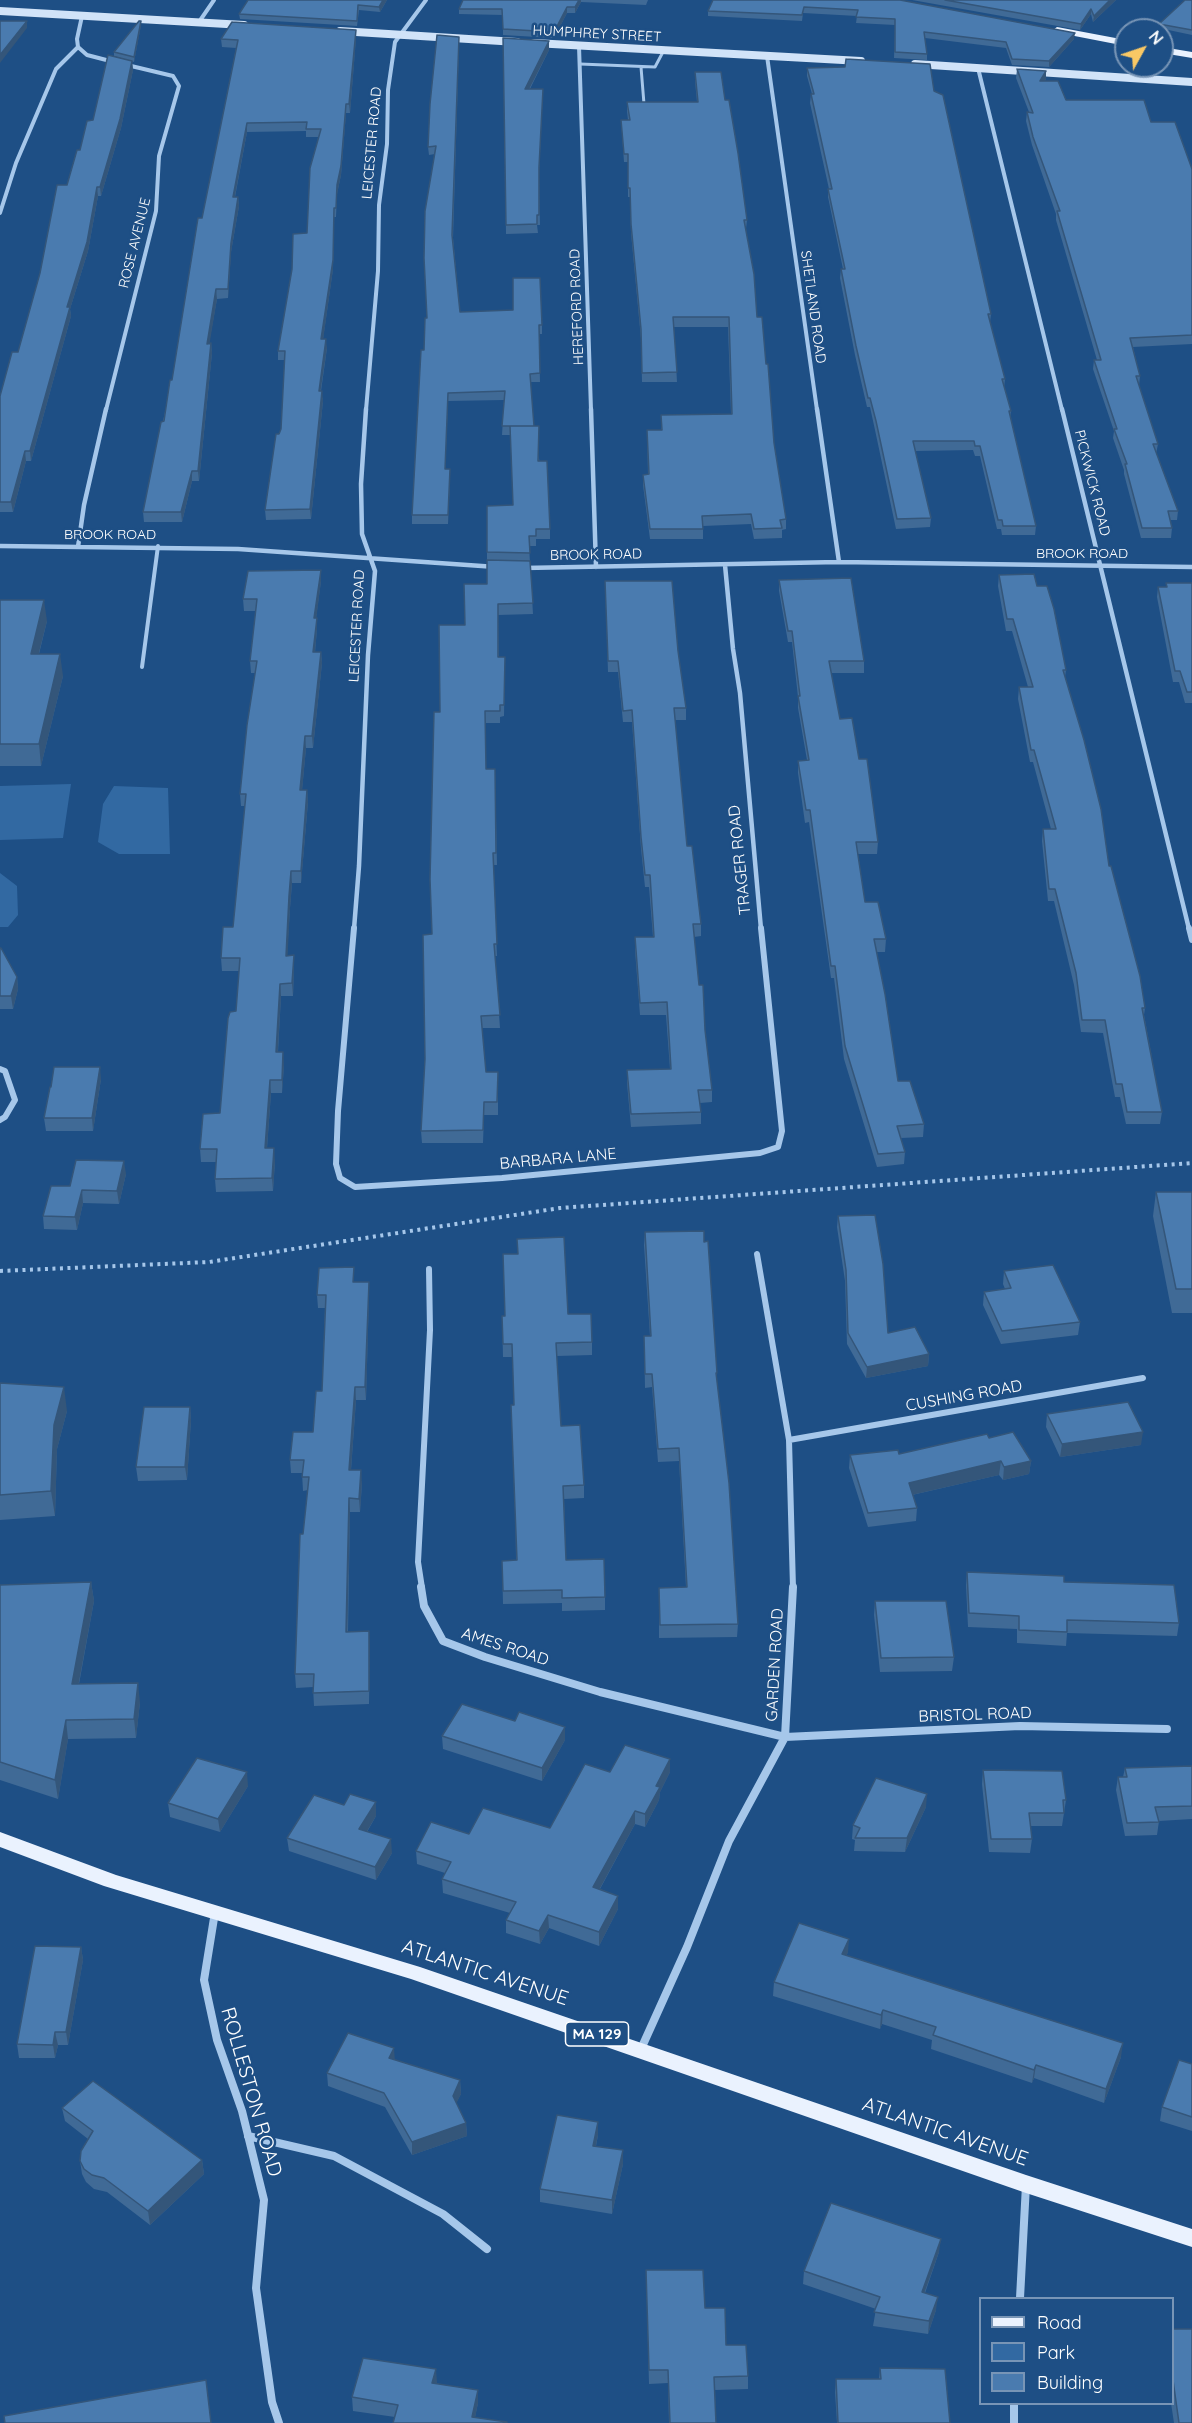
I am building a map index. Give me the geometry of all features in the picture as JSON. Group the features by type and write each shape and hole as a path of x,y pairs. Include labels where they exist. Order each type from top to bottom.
{"main road":[{"path":"0,11 251,26"},
{"path":"1042,28 1114,41"},
{"name":"HUMPHREY STREET","path":"331,30 873,62"},
{"path":"1174,52 1192,56"},
{"path":"908,64 1192,81"},
{"name":"ATLANTIC AVENUE","path":"0,1839 111,1881 413,1972 1026,2184 1192,2238"}],"street":[{"path":"199,22 214,0"},
{"path":"398,35 426,0"},
{"path":"0,213 15,163 56,69 78,46 77,39 82,16"},
{"name":"LEICESTER ROAD","path":"345,1182 340,1178 336,1164 359,866 368,655 375,571 362,534 361,484 370,344 378,271 379,205 387,144 388,90 398,35"},
{"name":"ROSE AVENUE","path":"78,46 87,55 173,76 179,86 159,156 156,211 125,329 84,506 78,547"},
{"name":"HEREFORD ROAD","path":"579,46 596,567"},
{"name":"SHETLAND ROAD","path":"767,56 839,562"},
{"name":"PICKWICK ROAD","path":"978,68 1192,940"},
{"name":"BROOK ROAD","path":"0,546 158,546 238,549 370,557 453,566 498,567"},
{"name":"BROOK ROAD","path":"520,568 839,562 1192,567"},
{"name":"TRAGER ROAD","path":"725,565 733,649 740,693 746,788 781,1119 782,1131 778,1147 774,1149"},
{"path":"0,1069 5,1071 15,1100 5,1117 0,1120"},
{"name":"BARBARA LANE","path":"345,1182 355,1187 502,1178 631,1167 760,1153 774,1149"},
{"name":"GARDEN ROAD","path":"641,2049 687,1947 729,1841 785,1737 793,1582 789,1440 757,1254"},
{"name":"AMES ROAD","path":"429,1269 430,1330 417,1562 424,1606 443,1641 485,1657 600,1692 785,1737"},
{"name":"CUSHING ROAD","path":"789,1440 1143,1378"},
{"name":"BRISTOL ROAD","path":"785,1737 1020,1726 1167,1729"},
{"name":"ROLLESTON ROAD","path":"215,1912 204,1980 217,2040 248,2136 264,2200 256,2288 273,2402 279,2423"},
{"path":"248,2136 334,2156 443,2214 487,2249"},
{"path":"1020,2297 1026,2184"},
{"path":"1014,2405 1014,2423"}],"lane":[{"path":"580,64 655,68 664,50"},
{"path":"641,67 644,104"},
{"path":"142,667 158,546"}],"path":[{"path":"0,1271 209,1262 560,1208 1192,1163"}],"green space":[{"path":"71,784 63,838 0,840 0,786"},
{"path":"114,786 168,788 170,854 119,854 98,842 103,804"},
{"path":"0,873 17,886 18,915 8,927 0,927"}],"building":[{"path":"248,0 383,0 379,7 358,5 357,21 239,14"},
{"path":"463,0 579,0 575,7 567,7 554,32 503,29 502,9 459,9"},
{"path":"713,0 900,0 1075,33 1049,61 1012,59 1006,42 924,32 927,54 895,52 895,19 856,17 858,10 804,7 802,15 708,11"},
{"path":"945,0 1110,0 1094,16 1091,9 1081,24"},
{"path":"1185,0 1192,0 1192,30 1174,27 1174,18 1166,18"},
{"path":"0,21 27,21 0,55"},
{"path":"141,21 134,57 114,52"},
{"path":"232,22 356,30 349,104 346,104 341,166 336,208 334,208 333,260 321,339 326,339 319,391 322,391 310,509 265,510 276,434 279,434 281,429 285,351 278,351 292,269 293,234 307,233 310,168 321,129 306,129 307,122 247,123 233,197 238,197 231,243 228,289 216,289 207,344 211,343 198,471 192,471 181,512 143,512 161,422 164,421 170,380 172,380 198,218 202,218 238,40 221,39"},
{"path":"437,35 459,37 452,235 460,312 513,310 513,278 540,278 542,325 539,325 540,373 530,374 534,426 502,426 505,391 448,393 445,469 450,469 448,515 412,515 421,350 424,350 425,318 427,318 424,258 425,211 436,146 428,147"},
{"path":"503,38 549,41 525,89 543,89 537,224 506,225"},
{"path":"108,55 132,61 120,119 100,187 97,187 87,242 67,307 70,307 30,451 25,451 11,502 0,502 0,396 12,352 18,352 40,273 57,185 67,185 77,150 80,150 87,121 93,120"},
{"path":"846,59 930,64 934,91 943,95 991,314 988,314 1005,379 1002,379 1036,526 1003,526 1002,520 998,520 980,446 975,446 974,441 913,441 931,518 897,519 876,421 870,398 868,398 856,346 841,269 845,269 828,189 832,189 807,68 845,67"},
{"path":"1017,69 1046,71 1040,81 1058,81 1066,100 1144,100 1151,122 1175,122 1192,169 1192,335 1130,338 1140,376 1136,376 1158,444 1153,444 1178,511 1168,511 1172,528 1142,528 1125,464 1127,464 1114,429 1117,429 1094,360 1101,360 1057,211 1060,211 1033,137 1027,112 1033,113"},
{"path":"695,72 721,72 725,100 729,100 747,220 744,220 754,274 757,317 762,317 766,364 768,364 774,443 786,519 780,520 782,528 754,529 751,514 702,516 703,529 650,529 643,475 649,474 647,430 662,430 661,415 732,414 729,317 673,317 677,372 642,373 641,329 631,224 630,188 628,188 628,154 624,154 621,120 630,120 627,102 698,102"},
{"path":"510,426 539,426 538,461 547,461 550,529 536,529 536,536 529,536 530,553 487,552 487,506 513,505"},
{"path":"487,560 530,561 533,603 498,604 498,657 505,657 504,705 500,705 500,711 485,711 486,769 495,769 496,853 493,853 497,944 494,944 500,1015 481,1016 486,1072 498,1072 497,1102 484,1102 483,1130 421,1131 425,1059 423,935 432,934 430,879 434,712 440,712 439,625 465,625 464,584 487,584"},
{"path":"321,570 314,618 317,618 313,652 321,652 312,736 305,736 300,790 307,790 301,871 291,871 289,896 286,956 294,955 292,983 280,984 276,1052 283,1052 282,1080 270,1080 265,1148 274,1148 272,1178 215,1179 217,1149 200,1149 203,1114 220,1113 228,1018 230,1012 236,1011 240,958 221,958 223,927 233,927 246,794 240,794 247,725 257,661 250,661 257,599 243,599 248,571"},
{"path":"1034,574 1037,586 1047,586 1054,609 1066,670 1063,670 1084,740 1101,809 1109,866 1111,866 1140,976 1145,1008 1142,1008 1162,1112 1127,1112 1122,1084 1116,1084 1105,1020 1082,1020 1076,973 1055,889 1049,889 1043,829 1056,829 1034,750 1031,750 1019,687 1033,687 1013,619 1007,619 999,575"},
{"path":"851,578 864,661 829,661 840,719 852,718 859,759 867,759 878,842 856,842 865,902 878,902 886,939 874,939 898,1081 910,1081 924,1124 897,1126 905,1152 878,1154 845,1046 835,966 831,966 810,810 806,810 798,761 809,760 798,696 800,696 792,631 788,631 779,580"},
{"path":"605,581 672,581 686,708 674,708 687,846 692,846 701,924 693,924 699,985 703,985 705,1030 712,1090 698,1090 701,1112 631,1114 627,1070 671,1069 667,1002 640,1003 635,937 654,937 650,875 645,875 632,710 623,711 618,661 608,661"},
{"path":"1166,583 1192,583 1192,692 1187,692 1180,671 1175,671 1158,587 1167,587"},
{"path":"0,600 44,600 31,654 60,654 39,744 0,744"},
{"path":"0,948 17,977 11,996 0,996"},
{"path":"54,1067 100,1067 92,1118 44,1118"},
{"path":"76,1160 124,1161 117,1191 82,1190 75,1217 43,1216 51,1186 70,1186"},
{"path":"1156,1192 1192,1192 1192,1289 1176,1289"},
{"path":"875,1215 883,1264 888,1333 915,1327 929,1354 867,1367 848,1333 846,1270 838,1216"},
{"path":"704,1231 704,1242 708,1241 716,1373 729,1483 738,1624 660,1625 659,1588 687,1587 679,1448 658,1449 652,1374 645,1374 644,1336 651,1336 645,1232"},
{"path":"564,1237 568,1314 591,1314 592,1342 556,1343 561,1426 580,1425 584,1485 563,1486 566,1560 604,1559 605,1597 562,1598 562,1590 503,1591 502,1561 517,1560 511,1405 514,1405 512,1344 503,1344 502,1316 505,1316 503,1254 518,1254 517,1239"},
{"path":"1053,1265 1080,1322 1002,1331 984,1292 1011,1288 1004,1271"},
{"path":"354,1267 353,1282 369,1282 365,1387 355,1387 349,1470 361,1470 359,1499 349,1498 346,1632 369,1631 369,1691 313,1693 314,1674 295,1674 300,1534 303,1534 309,1477 302,1477 304,1460 290,1460 293,1432 313,1432 316,1391 322,1391 326,1295 317,1295 319,1268"},
{"path":"0,1383 64,1387 54,1425 51,1491 0,1495"},
{"path":"1128,1402 1143,1432 1062,1444 1047,1414"},
{"path":"144,1407 190,1407 185,1467 136,1467"},
{"path":"1013,1432 1031,1461 1004,1467 1001,1461 909,1483 917,1508 868,1513 850,1455 898,1450 899,1454 987,1434 989,1438"},
{"path":"967,1572 1064,1576 1064,1582 1174,1585 1179,1623 1067,1620 1067,1632 1019,1630 1019,1616 969,1613"},
{"path":"91,1582 72,1684 138,1683 134,1719 66,1720 55,1780 0,1762 0,1585"},
{"path":"875,1601 946,1601 954,1657 881,1658"},
{"path":"462,1704 515,1721 519,1712 565,1727 542,1768 442,1736"},
{"path":"625,1745 670,1759 656,1786 660,1787 645,1814 635,1811 593,1887 618,1896 599,1932 548,1915 539,1931 506,1920 516,1902 442,1879 451,1862 416,1851 431,1822 469,1834 483,1808 550,1828 585,1764 610,1772"},
{"path":"197,1758 247,1772 218,1819 168,1803"},
{"path":"1192,1766 1192,1806 1155,1807 1159,1822 1127,1823 1118,1777 1127,1777 1125,1768"},
{"path":"983,1770 1062,1771 1066,1800 1063,1800 1064,1813 1029,1813 1032,1839 991,1839"},
{"path":"876,1778 927,1794 907,1838 855,1838 860,1828 853,1825"},
{"path":"350,1794 376,1802 359,1829 391,1839 375,1867 287,1838 314,1795 344,1805"},
{"path":"799,1923 849,1939 842,1954 1123,2043 1106,2089 1036,2065 1034,2070 933,2035 936,2027 883,2010 881,2015 774,1982"},
{"path":"35,1946 81,1947 66,2032 55,2032 53,2045 17,2044"},
{"path":"348,2033 394,2048 389,2058 460,2080 453,2096 466,2123 412,2142 384,2093 327,2073"},
{"path":"1179,2060 1192,2064 1192,2117 1162,2107"},
{"path":"93,2081 202,2160 148,2211 104,2178 92,2175 84,2169 80,2161 81,2151 93,2131 62,2108"},
{"path":"557,2115 598,2122 593,2146 623,2150 612,2200 540,2189"},
{"path":"831,2203 941,2239 922,2292 938,2297 929,2321 874,2312 880,2297 804,2271"},
{"path":"646,2270 703,2270 705,2308 725,2308 726,2345 746,2345 748,2376 714,2377 716,2423 670,2423 668,2370 649,2370"},
{"path":"1174,2329 1192,2329 1192,2423 1179,2423 1174,2387"},
{"path":"363,2358 436,2369 432,2383 478,2390 472,2417 507,2423 393,2423 398,2405 352,2397"},
{"path":"880,2368 945,2369 950,2423 838,2423 836,2379 881,2379"},
{"path":"206,2380 211,2423 5,2423 4,2416"}]}
